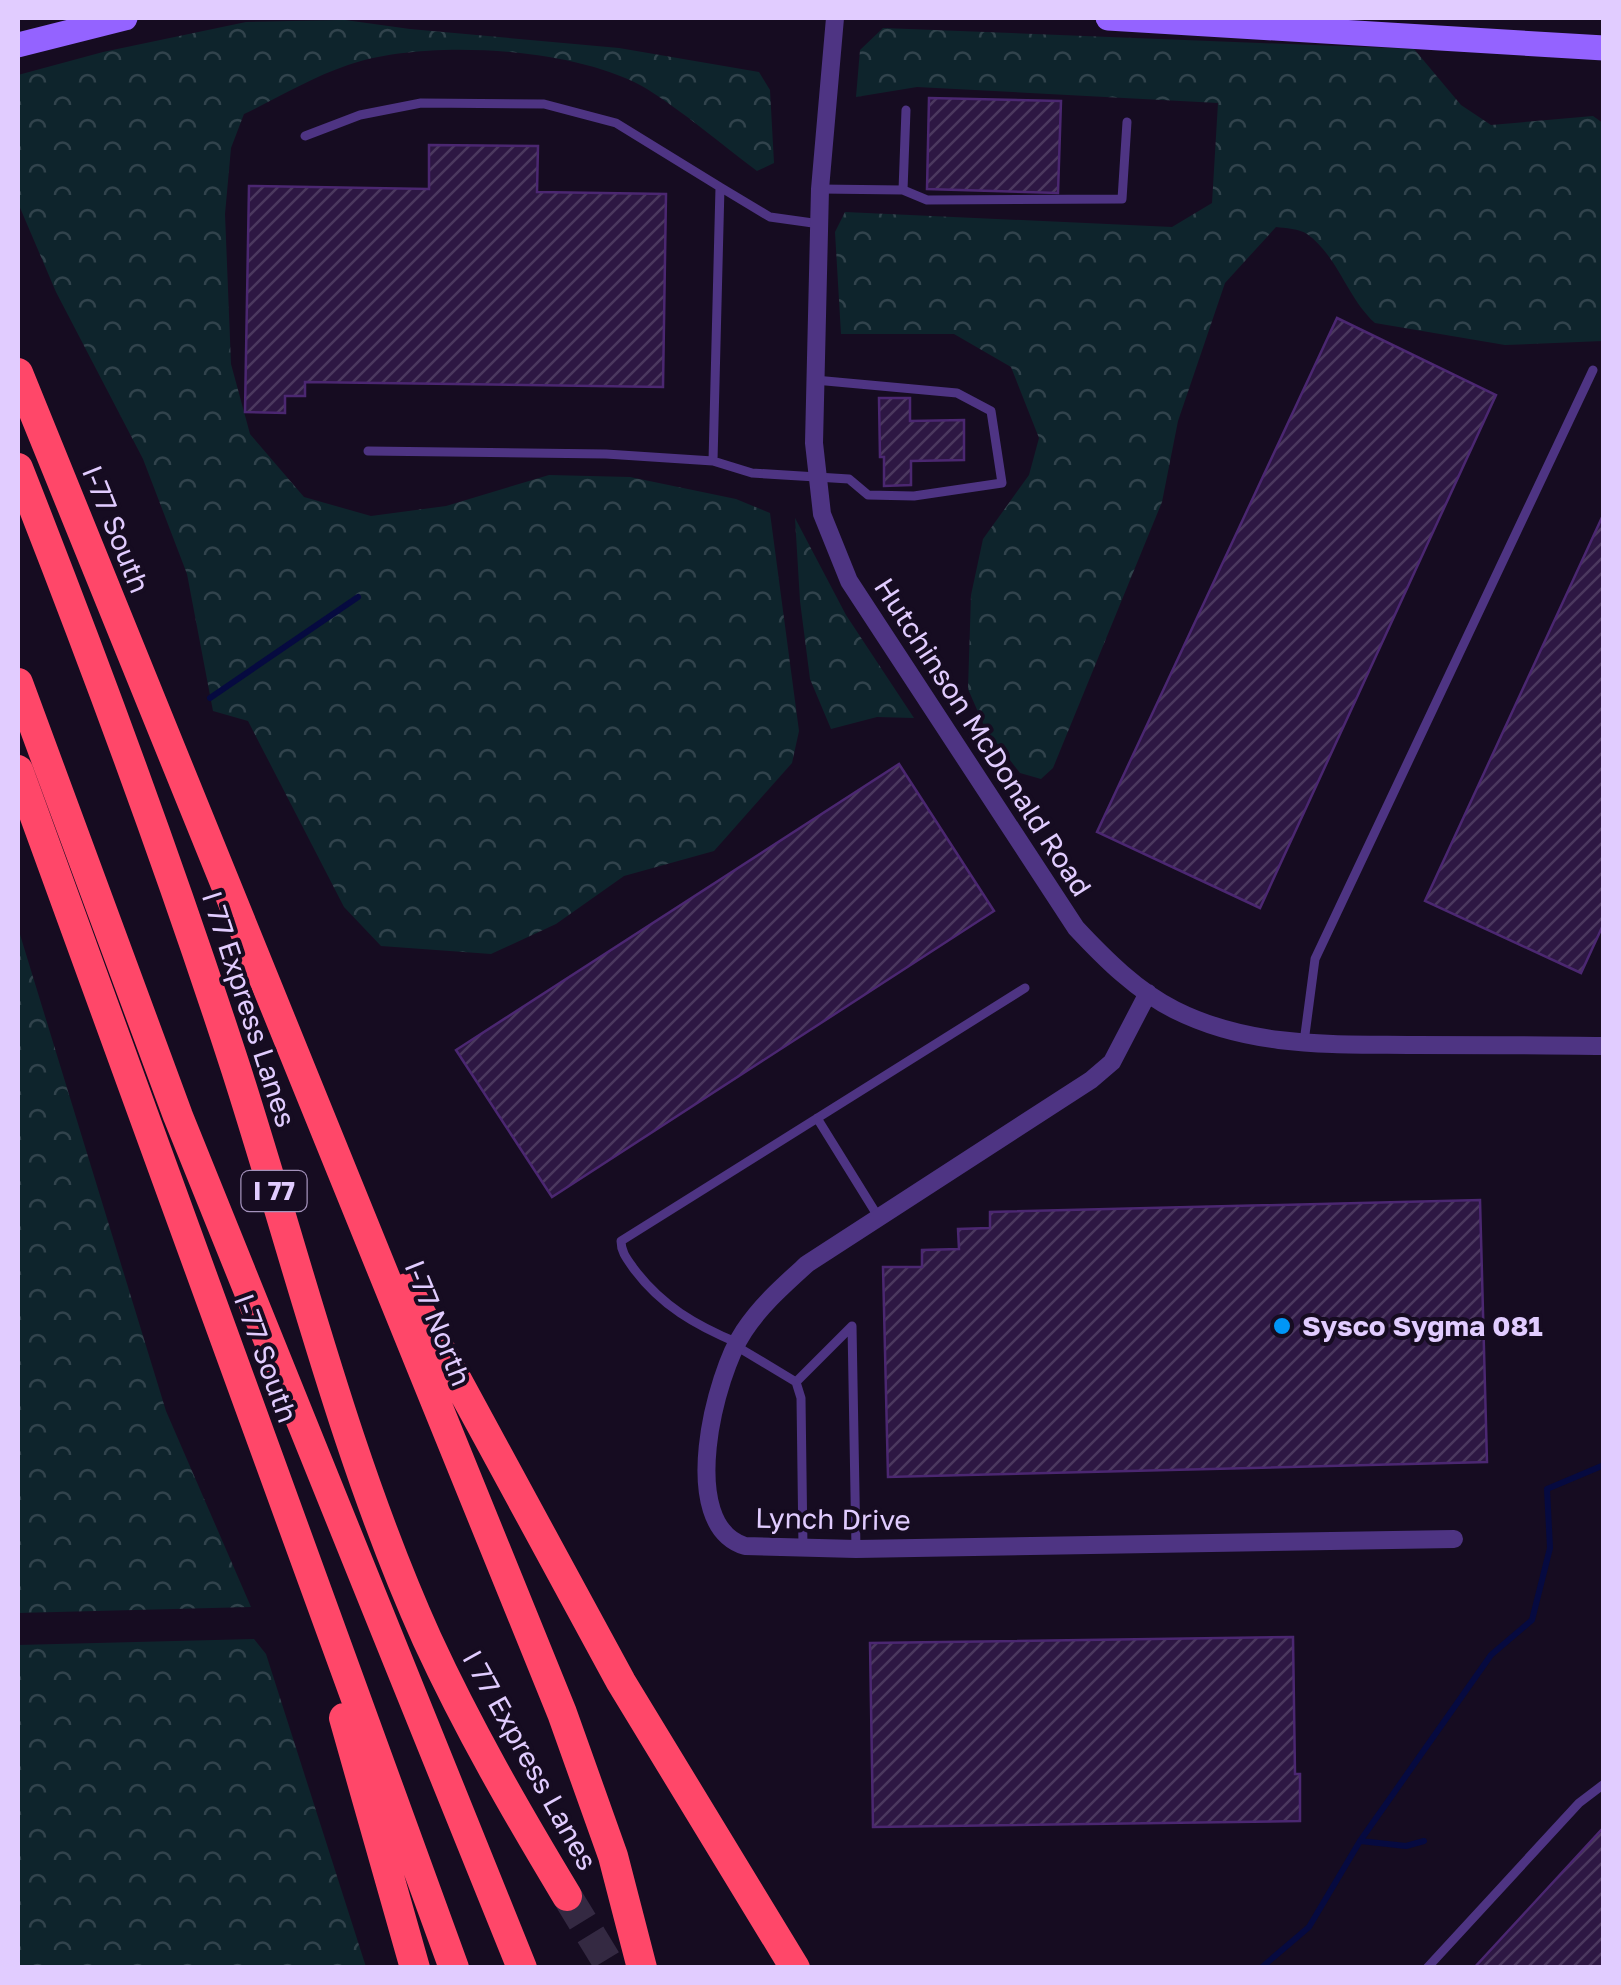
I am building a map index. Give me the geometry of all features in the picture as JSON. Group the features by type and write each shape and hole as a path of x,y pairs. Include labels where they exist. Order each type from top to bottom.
{"highway":[{"name":"I-77 South","path":"18,373 154,709"},
{"name":"I 77 Express Lanes","path":"18,468 169,868 341,1407 399,1570 471,1729 568,1896"},
{"name":"I 77","path":"18,683 186,1134 522,1968"},
{"name":"I-77 North","path":"154,709 580,1761 613,1856 642,1968"},
{"name":"I-77 South","path":"18,770 454,1968"},
{"path":"336,1158 621,1682 795,1968"},
{"path":"273,1470 415,1968"}],"main road":[{"path":"18,45 118,18"},
{"path":"1108,18 1362,26 1604,48"}],"street":[{"name":"Hutchinson McDonald Road","path":"835,18 820,189 816,478 822,514 848,581 1076,928 1104,959 1148,994 1175,1010 1231,1032 1304,1044 1604,1046"},
{"name":"Lynch Drive","path":"1148,994 1112,1062 1091,1080 807,1264 767,1301 724,1369 706,1444 709,1497 722,1534 730,1542 744,1546 856,1549 1454,1538"}],"lane":[{"path":"305,136 360,115 421,103 544,104 616,123 770,217 820,224"},
{"path":"903,190 906,110"},
{"path":"820,189 903,190 927,200 1058,202 1122,198 1126,122"},
{"path":"712,461 720,188"},
{"path":"1304,1044 1315,959 1593,370"},
{"path":"368,450 606,454 712,461 752,473 849,479 868,495 884,496 914,496 1002,483 991,411 979,404 957,393 816,380"},
{"path":"804,1548 801,1398 796,1382 737,1344 699,1326 651,1292 622,1252 621,1240 1026,988"},
{"path":"816,1118 879,1218"},
{"path":"796,1382 852,1326 856,1549"},
{"path":"1427,1968 1579,1803 1604,1784"}],"green space":[{"path":"345,20 619,48 759,72 770,90 774,163 757,171 647,89 581,64 500,51 417,51 348,65 244,114 231,148 225,214 231,364 250,434 304,497 371,516 446,506 549,475 630,477 736,499 770,513 799,731 792,763 714,851 624,876 556,924 491,954 381,946 344,907 248,721 213,711 187,574 143,459 56,292 18,203 18,75 103,52 246,22"},
{"path":"883,28 1414,49 1461,105 1491,125 1593,116 1603,123 1603,341 1505,345 1375,323 1318,243 1304,232 1276,227 1225,283 1178,421 1162,502 1053,768 1041,779 1020,773 985,728 968,689 971,595 983,539 1029,475 1039,438 1011,367 954,334 841,334 835,232 845,212 1172,227 1212,203 1218,103 917,87 856,97 860,50"},
{"path":"795,518 846,615 914,718 877,717 831,729 810,679"},
{"path":"18,928 166,1411 251,1607 18,1613"},
{"path":"254,1639 266,1654 366,1967 18,1967 18,1645"}],"building":[{"path":"929,98 1061,101 1058,193 927,189"},
{"path":"429,145 538,146 537,192 666,194 663,387 305,382 305,396 285,396 285,413 245,412 249,186 429,189"},
{"path":"1337,318 1496,395 1260,908 1097,832"},
{"path":"879,398 910,398 910,421 964,420 964,460 911,461 911,485 884,486"},
{"path":"1604,513 1604,923 1581,973 1425,901"},
{"path":"899,764 994,911 552,1197 456,1050"},
{"path":"1480,1200 1487,1462 888,1477 883,1267 922,1267 922,1250 959,1249 958,1229 990,1228 990,1212"},
{"path":"1293,1637 1295,1774 1300,1774 1300,1821 873,1827 870,1643"},
{"path":"1604,1827 1604,1968 1474,1968"}],"waterway":[{"path":"210,698 358,597"},
{"path":"1261,1968 1309,1927 1360,1841 1491,1655 1532,1620 1550,1548 1547,1489 1604,1465"},
{"path":"1360,1841 1406,1846 1424,1841"}],"tunnel":[{"path":"567,1896 611,1968"}],"place":[{"name":"Sysco Sygma 081","path":"1282,1326"}]}
